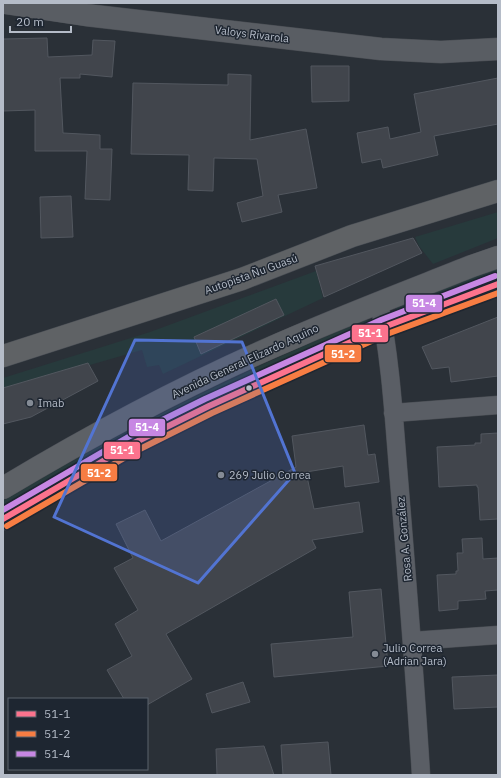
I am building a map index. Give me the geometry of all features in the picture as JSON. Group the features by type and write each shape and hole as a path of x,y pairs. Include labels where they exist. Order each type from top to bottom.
{"highway":[{"name":"Autopista Ñu Guasú","path":"3,356 242,279 352,236 498,191"}],"main road":[{"name":"Avenida General Elizardo Aquino","path":"3,488 107,428 197,382 297,336 498,257"},
{"path":"3,519 134,443 209,406 384,328 498,284"}],"street":[{"name":"Valoys Rivarola","path":"6,3 86,15 374,48 441,52 498,49"},
{"name":"Rosa A. González","path":"379,303 384,328 393,413 412,641 421,775"},
{"path":"393,413 498,405"},
{"path":"412,641 498,635"}],"highlighted area":[{"path":"135,340 242,342 295,473 198,583 54,517"}],"shaded area":[{"path":"498,212 498,238 433,264 419,246 415,237"},
{"path":"498,268 498,272 453,288 398,311 396,310 396,308"},
{"path":"316,271 323,298 163,374 159,365 147,367 142,350 3,390 3,378 150,332"},
{"path":"365,320 368,322 298,352 148,426 3,506 3,501 136,427 227,381"}],"building":[{"path":"47,38 48,57 92,55 93,40 115,41 112,77 80,74 80,78 60,78 63,133 100,135 100,149 112,149 110,200 85,199 87,151 35,151 35,110 3,111 3,39"},
{"path":"311,66 349,66 349,101 312,102"},
{"path":"228,74 251,75 250,140 306,129 317,188 278,195 282,212 242,222 237,203 263,196 257,159 214,158 213,191 188,190 189,155 131,154 133,83 228,85"},
{"path":"498,78 498,124 434,136 438,155 383,168 381,159 362,163 357,133 388,127 390,139 421,132 414,94"},
{"path":"71,196 73,237 41,238 40,197"},
{"path":"413,238 422,253 324,297 315,266"},
{"path":"276,299 284,315 201,354 194,337"},
{"path":"498,317 498,376 451,382 449,367 432,369 422,347"},
{"name":"Imab","path":"88,363 98,381 31,417 3,424 3,388"},
{"path":"364,425 368,455 375,454 379,482 345,487 343,466 306,472 314,509 359,502 363,532 312,540 316,548 166,634 192,679 148,704 148,698 123,698 107,670 132,656 115,624 138,610 114,568 133,558 116,524 145,510 161,541 296,467 292,436"},
{"path":"498,433 498,519 480,520 477,485 439,487 437,447 475,445 475,443 481,443 481,434"},
{"path":"482,538 483,559 498,558 498,590 485,591 486,599 458,601 458,609 439,611 437,575 456,574 456,571 458,571 457,553 463,553 462,539"},
{"path":"381,589 388,666 274,677 271,644 353,637 349,592"},
{"path":"498,675 498,707 454,709 452,677"},
{"path":"243,682 250,702 212,713 206,694"},
{"path":"328,742 331,775 283,775 281,745"},
{"path":"264,746 274,775 217,775 216,749"}],"transit line":[{"name":"51-4","path":"3,510 130,436 205,399 381,320 495,276"},
{"name":"51-1","path":"3,519 134,443 209,406 384,327 498,284"},
{"name":"51-2","path":"7,526 138,450 212,413 387,334 498,293"}],"place":[{"name":"Imab","path":"30,403"},
{"name":"269 Julio Correa","path":"221,475"},
{"name":"Julio Correa (Adrian Jara)","path":"375,654"}]}
